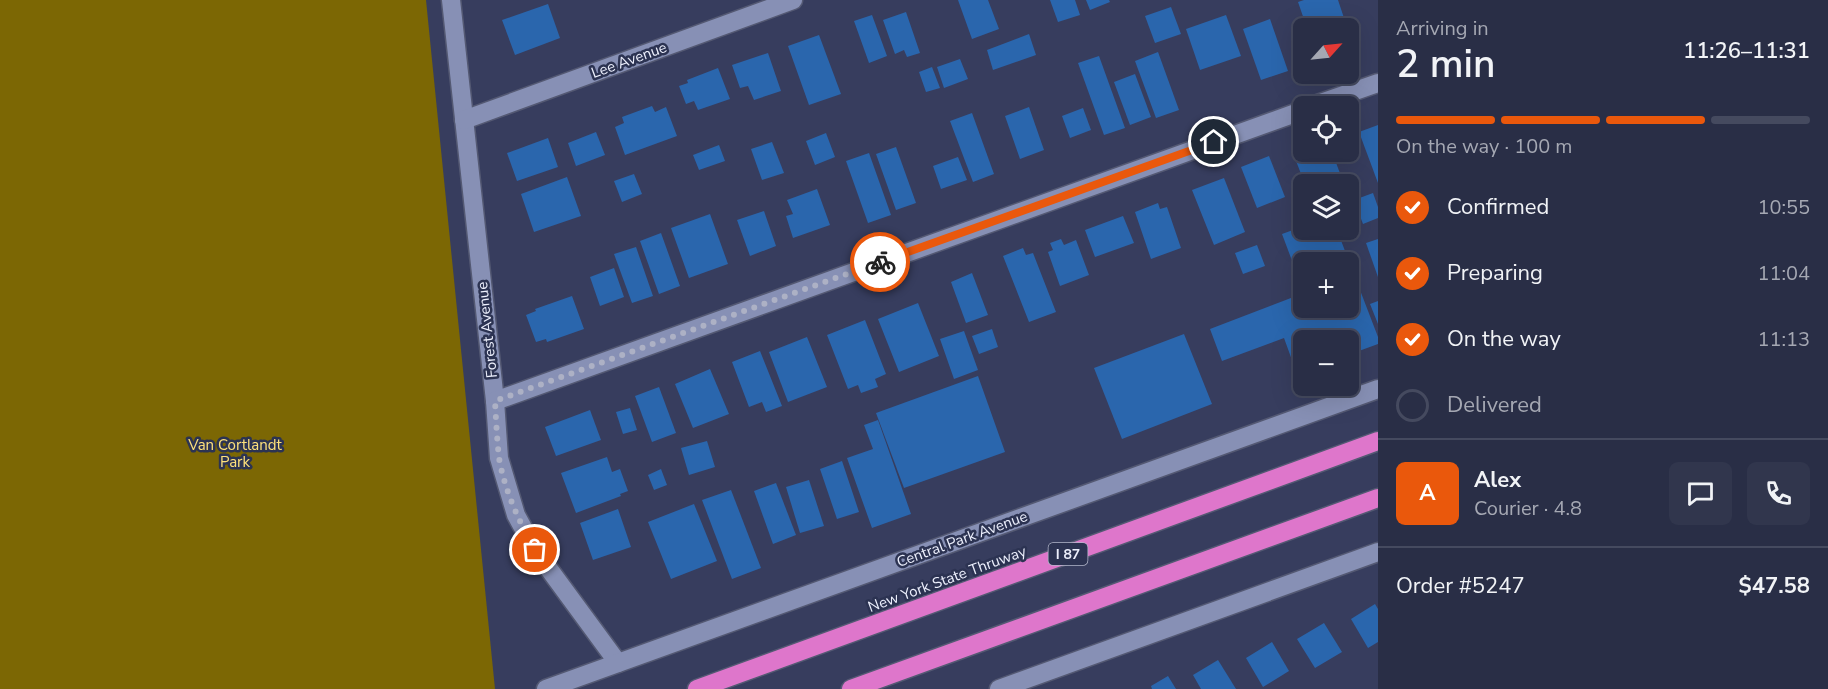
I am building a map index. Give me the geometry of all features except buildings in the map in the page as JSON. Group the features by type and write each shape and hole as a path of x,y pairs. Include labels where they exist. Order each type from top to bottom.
{"highway":[{"name":"New York State Thruway","path":"697,689 1378,441"},
{"path":"851,689 1378,498"}],"street":[{"name":"Forest Avenue","path":"451,0 500,458 507,488 516,515 535,550 618,663"},
{"name":"Lee Avenue","path":"465,120 793,0"},
{"path":"1341,96 1378,83"},
{"path":"495,401 1293,114"},
{"name":"Central Park Avenue","path":"546,689 1378,389"},
{"path":"999,689 1378,552"}],"green space":[{"name":"Van Cortlandt Park","path":"0,0 426,0 495,689 0,689"}],"way so far":[{"path":"535,550 516,515 507,488 500,458 495,401 880,262"}],"route":[{"path":"880,262 1214,142"}]}
